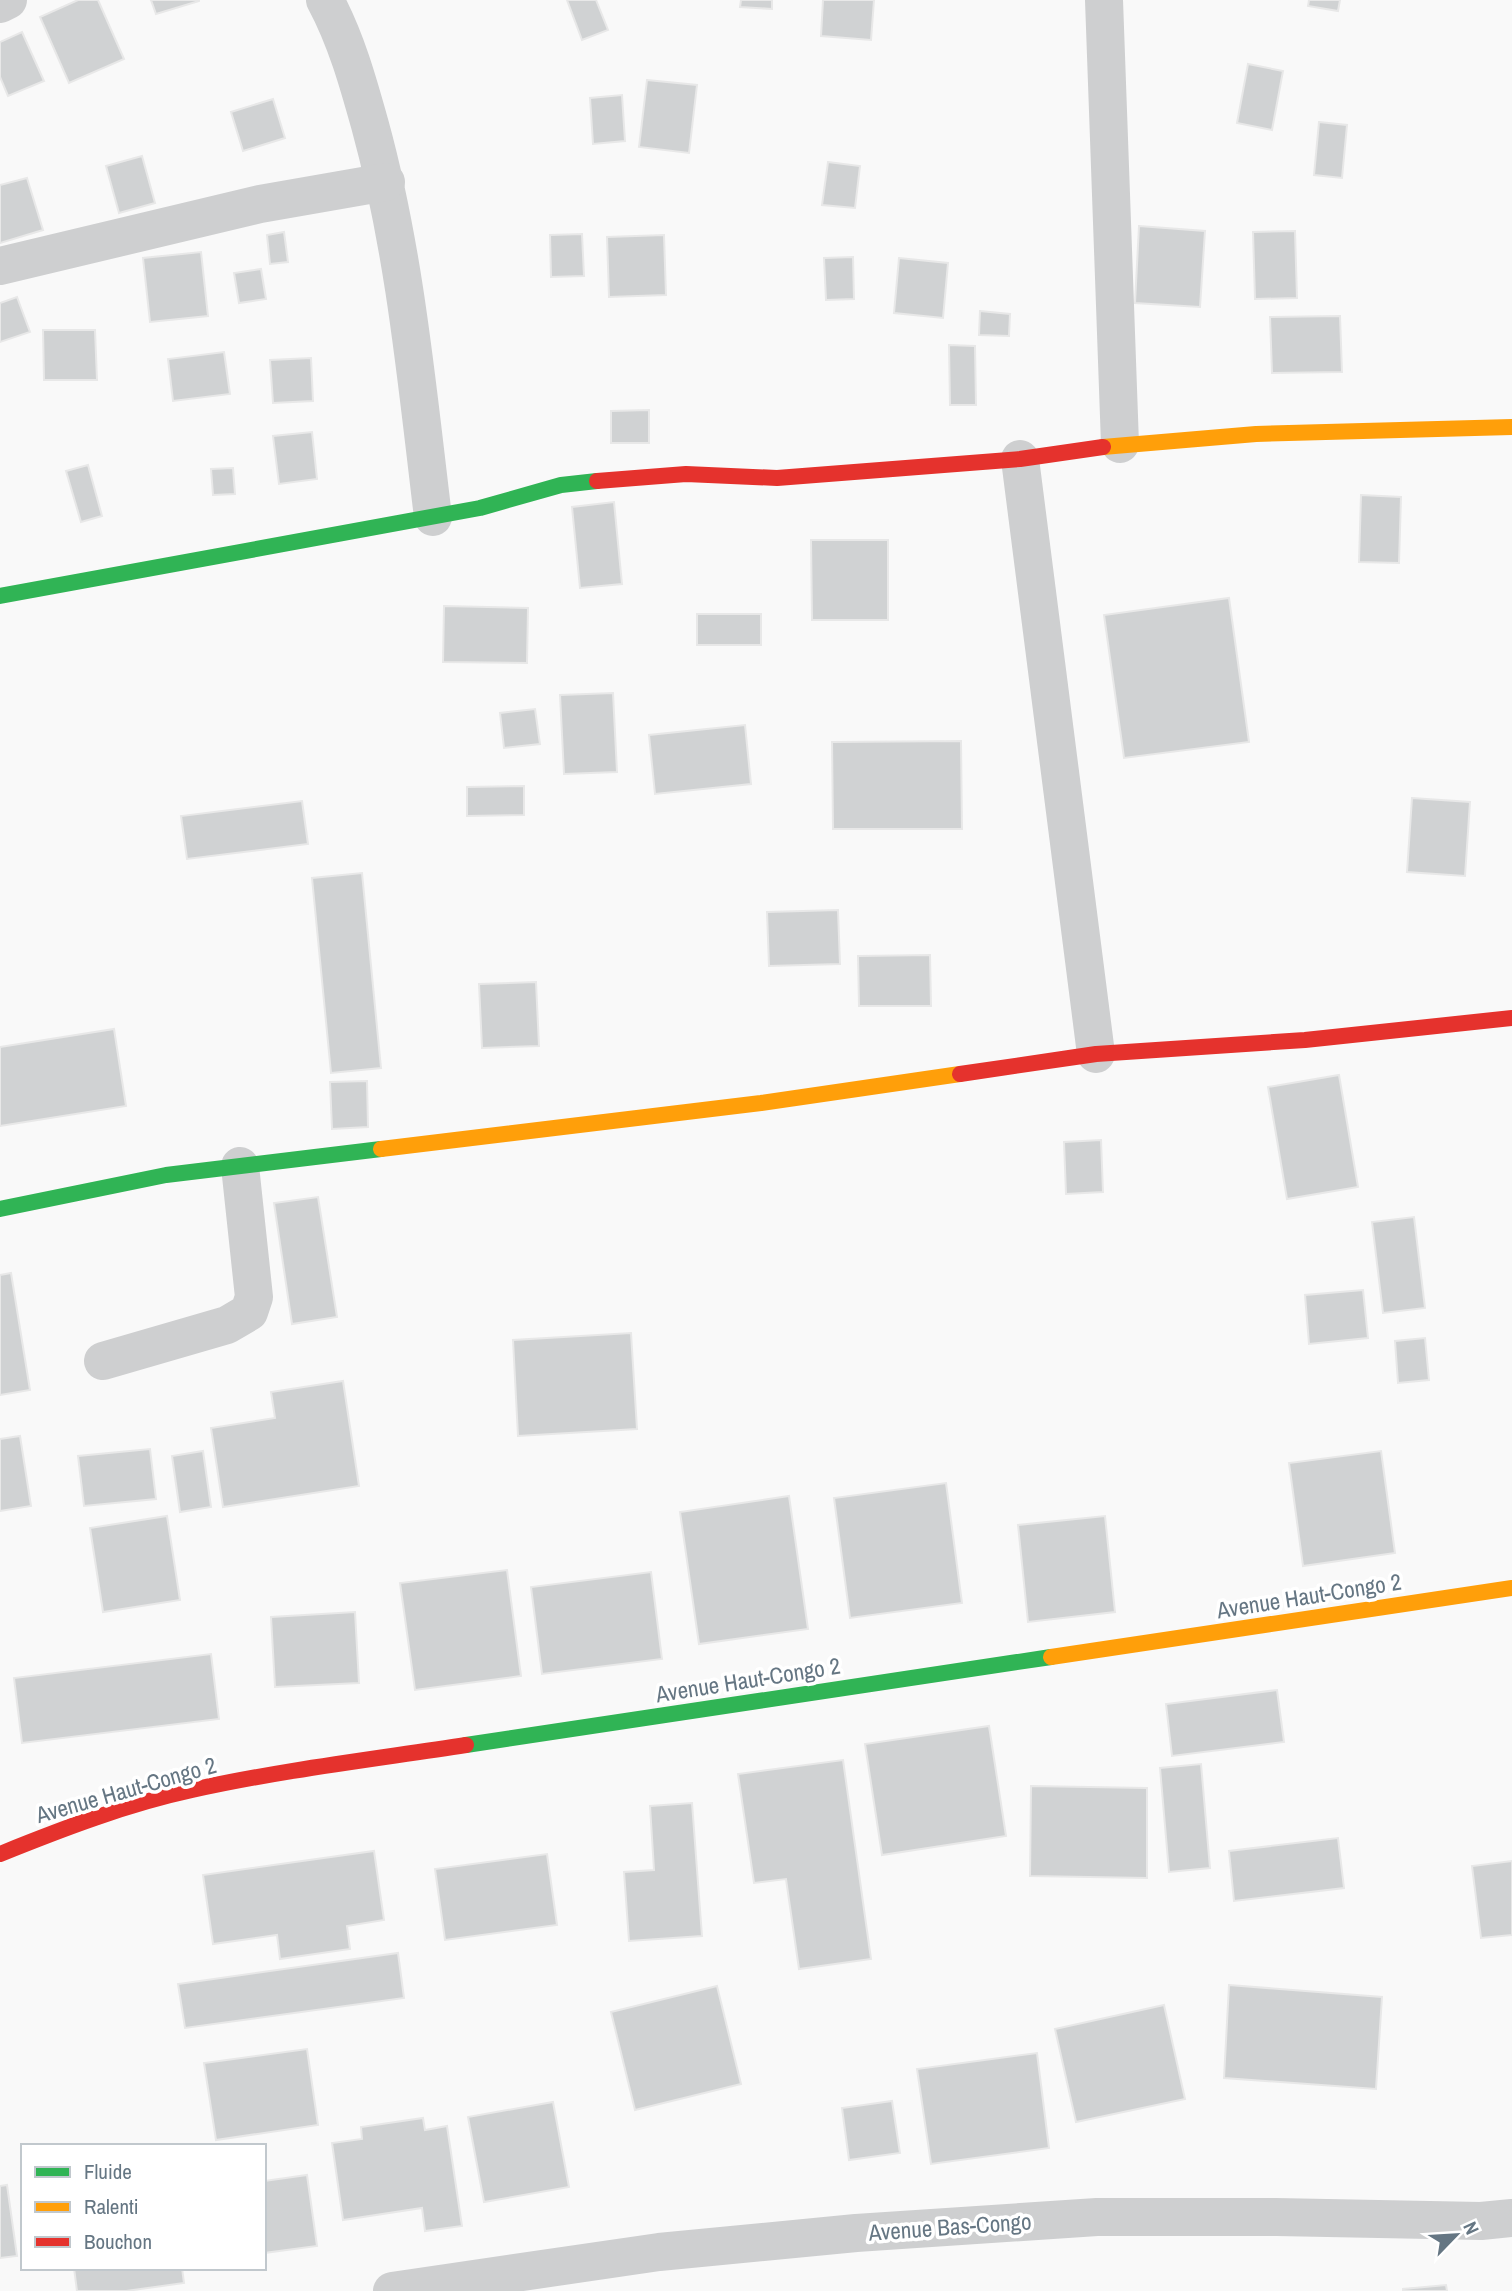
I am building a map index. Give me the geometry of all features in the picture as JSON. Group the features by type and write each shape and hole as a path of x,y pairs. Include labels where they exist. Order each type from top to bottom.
{"street":[{"path":"0,4 8,0"},
{"path":"325,0 338,24 357,79 386,182 414,355 433,517"},
{"path":"1104,0 1120,444"},
{"path":"0,266 260,204 386,182"},
{"path":"0,596 480,508 561,485 632,477 685,474 777,478 1020,458 1120,444 1256,434 1512,427"},
{"path":"1020,458 1096,1054"},
{"path":"0,1209 166,1175 761,1103 1096,1054 1305,1040 1512,1018"},
{"path":"103,1361 227,1325 248,1312 254,1297 240,1166"},
{"name":"Avenue Haut-Congo 2","path":"0,1854 69,1826 191,1790 309,1769 1512,1588"},
{"name":"Avenue Bas-Congo","path":"392,2291 660,2252 856,2233 1084,2218 1276,2217 1481,2221 1512,2218"}],"building":[{"path":"78,0 98,0 124,59 69,83 40,17"},
{"path":"151,0 199,0 199,1 156,14"},
{"path":"567,0 596,0 608,30 582,40"},
{"path":"741,0 772,0 772,9 740,7"},
{"path":"823,0 874,0 871,40 821,36"},
{"path":"1309,0 1340,0 1338,11 1308,6"},
{"path":"22,32 44,81 8,96 0,77 0,42"},
{"path":"1248,64 1283,71 1272,130 1237,123"},
{"path":"647,80 697,85 689,153 639,147"},
{"path":"622,95 625,141 593,144 590,98"},
{"path":"273,99 285,138 243,151 231,112"},
{"path":"1319,122 1347,125 1342,178 1314,175"},
{"path":"142,156 155,203 119,213 106,166"},
{"path":"828,162 860,166 855,208 822,205"},
{"path":"27,178 43,230 0,243 0,185"},
{"path":"1139,226 1205,231 1200,307 1135,303"},
{"path":"1295,231 1297,298 1255,299 1253,232"},
{"path":"284,232 288,262 270,264 267,235"},
{"path":"582,234 584,276 551,277 550,235"},
{"path":"664,235 666,295 609,297 607,237"},
{"path":"201,252 208,316 150,322 143,258"},
{"path":"853,257 854,299 826,300 824,258"},
{"path":"899,258 948,263 943,318 894,313"},
{"path":"261,269 266,299 239,303 234,273"},
{"path":"17,297 30,332 0,342 0,303"},
{"path":"980,311 1010,314 1009,336 979,335"},
{"path":"1340,316 1342,372 1272,373 1270,317"},
{"path":"43,330 95,330 97,380 44,380"},
{"path":"949,345 975,346 976,405 950,405"},
{"path":"224,352 230,394 173,401 168,359"},
{"path":"311,358 313,401 273,403 270,360"},
{"path":"649,410 649,443 611,443 611,411"},
{"path":"312,432 317,479 279,484 273,436"},
{"path":"88,465 102,516 81,522 66,471"},
{"path":"233,468 235,494 213,495 211,469"},
{"path":"1361,495 1401,497 1399,563 1359,562"},
{"path":"614,502 622,584 580,588 572,507"},
{"path":"811,540 888,540 888,620 812,620"},
{"path":"1229,598 1249,742 1124,758 1104,615"},
{"path":"444,606 528,608 527,663 443,662"},
{"path":"697,614 761,614 761,645 697,645"},
{"path":"613,693 617,772 564,774 560,695"},
{"path":"535,709 540,744 504,748 500,713"},
{"path":"745,725 751,784 655,794 649,735"},
{"path":"961,741 962,829 833,829 832,742"},
{"path":"524,786 524,815 467,816 467,787"},
{"path":"1412,798 1470,802 1465,876 1407,872"},
{"path":"302,801 308,844 187,859 181,816"},
{"path":"362,873 381,1068 331,1073 312,878"},
{"path":"838,910 840,964 769,966 767,912"},
{"path":"930,955 931,1006 859,1006 858,956"},
{"path":"536,982 539,1046 482,1048 479,984"},
{"path":"114,1029 126,1106 0,1126 0,1047"},
{"path":"1339,1075 1358,1187 1287,1199 1268,1087"},
{"path":"367,1081 368,1127 332,1129 330,1082"},
{"path":"1101,1140 1103,1192 1066,1194 1064,1142"},
{"path":"318,1197 337,1317 292,1324 274,1203"},
{"path":"1414,1217 1425,1308 1383,1313 1372,1222"},
{"path":"11,1273 30,1390 0,1395 0,1275"},
{"path":"1363,1290 1368,1338 1309,1344 1305,1295"},
{"path":"631,1333 637,1429 518,1436 513,1340"},
{"path":"1425,1338 1429,1380 1398,1383 1395,1341"},
{"path":"343,1381 359,1486 223,1507 211,1428 275,1418 271,1392"},
{"path":"20,1436 31,1506 0,1511 0,1439"},
{"path":"150,1449 156,1499 84,1506 78,1456"},
{"path":"203,1451 211,1507 180,1512 172,1456"},
{"path":"1381,1451 1395,1553 1303,1566 1289,1463"},
{"path":"946,1483 962,1603 850,1618 834,1498"},
{"path":"789,1496 808,1629 699,1644 680,1512"},
{"path":"167,1516 180,1600 103,1612 90,1528"},
{"path":"1105,1516 1115,1612 1028,1622 1018,1525"},
{"path":"507,1570 521,1676 415,1690 400,1583"},
{"path":"651,1572 662,1659 542,1674 531,1587"},
{"path":"355,1612 359,1683 275,1687 271,1617"},
{"path":"211,1654 219,1719 22,1743 14,1678"},
{"path":"1277,1690 1284,1742 1172,1756 1166,1704"},
{"path":"989,1726 1006,1836 882,1855 865,1744"},
{"path":"843,1760 871,1959 799,1969 786,1879 754,1883 738,1774"},
{"path":"1201,1764 1210,1868 1169,1872 1160,1768"},
{"path":"1031,1786 1147,1788 1147,1878 1030,1876"},
{"path":"692,1803 702,1936 629,1941 624,1872 654,1870 650,1806"},
{"path":"1338,1838 1344,1888 1234,1901 1229,1851"},
{"path":"374,1851 384,1920 347,1926 350,1949 280,1959 277,1935 213,1944 203,1875"},
{"path":"547,1854 557,1925 445,1940 435,1869"},
{"path":"1512,1861 1512,1935 1481,1938 1472,1866"},
{"path":"398,1953 404,1998 185,2028 178,1984"},
{"path":"1229,1985 1382,1997 1376,2089 1224,2078"},
{"path":"717,1986 741,2084 635,2110 611,2012"},
{"path":"1164,2005 1185,2099 1076,2122 1055,2029"},
{"path":"307,2049 318,2125 216,2140 204,2063"},
{"path":"1037,2053 1049,2148 931,2164 917,2069"},
{"path":"892,2101 900,2153 849,2160 842,2108"},
{"path":"553,2102 569,2187 484,2202 468,2117"},
{"path":"423,2118 425,2130 447,2126 462,2226 425,2231 422,2208 343,2220 332,2143 362,2139 361,2127"},
{"path":"307,2175 317,2246 266,2253 266,2181"},
{"path":"7,2185 17,2256 0,2258 0,2186"},
{"path":"74,2270 182,2270 184,2283 126,2291 77,2291"},
{"path":"1446,2285 1447,2291 1403,2291 1403,2289"}],"traffic: fast":[{"path":"0,596 480,508 561,485 597,481"},
{"path":"0,1209 166,1175 381,1149"},
{"path":"466,1745 1051,1657"}],"traffic: slow":[{"path":"1103,447 1256,434 1512,427"},
{"path":"381,1149 761,1103 960,1074"},
{"path":"1051,1657 1512,1588"}],"traffic: jam":[{"path":"597,481 686,474 777,478 1020,459 1103,447"},
{"path":"960,1074 1096,1054 1305,1040 1512,1018"},
{"path":"0,1854 71,1826 192,1790 294,1771 466,1745"}]}
